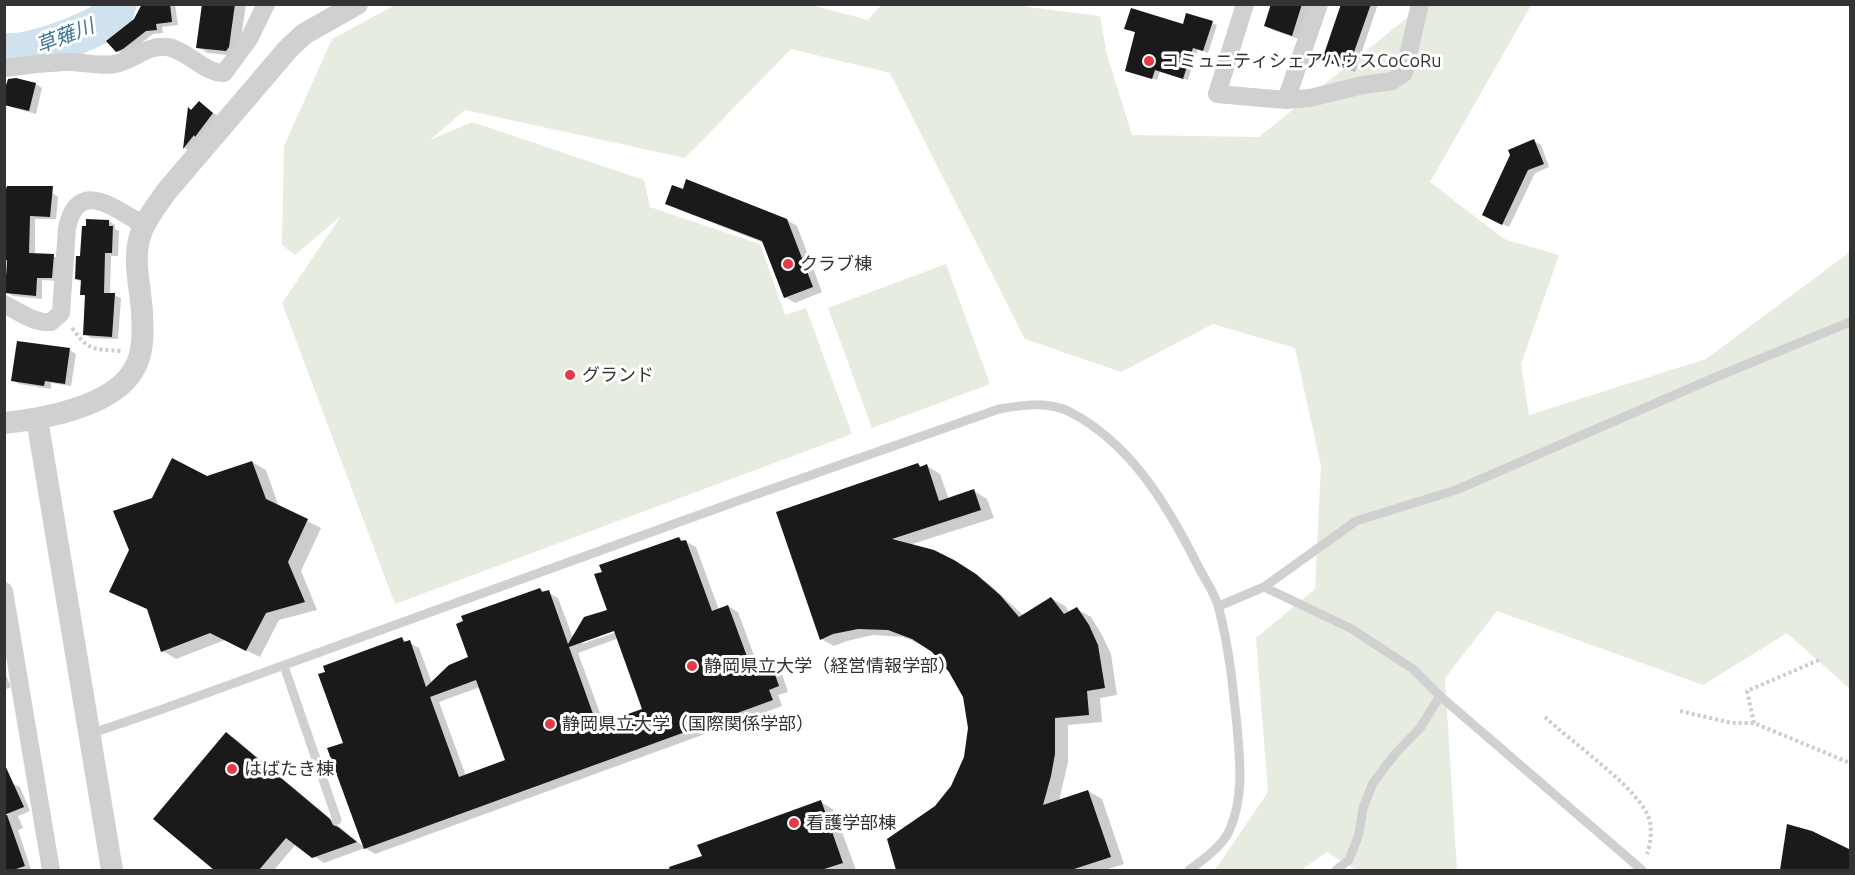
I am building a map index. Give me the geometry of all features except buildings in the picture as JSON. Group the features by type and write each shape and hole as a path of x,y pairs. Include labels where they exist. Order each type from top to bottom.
{"street":[{"path":"4,68 64,62 119,63 150,48 168,47 187,55 216,73 224,73 249,39 266,4"},
{"path":"4,423 37,419 105,396 124,382 134,370 143,336 137,267 139,240 144,225 166,192 288,50 304,34 357,4"},
{"path":"1245,4 1217,94 1286,100 1310,98 1363,85 1392,81 1404,73 1420,4"},
{"path":"1286,100 1319,4"},
{"path":"4,304 42,323 51,322 61,313 67,228 70,214 76,205 84,200 95,200 144,225"},
{"path":"37,419 112,870"},
{"path":"4,591 51,870"}],"lane":[{"path":"1219,606 1264,587 1356,521 1456,490 1716,377 1851,322"},
{"path":"88,734 284,666 999,408 1033,403 1069,411 1102,432 1142,472 1172,514 1219,606 1233,686 1240,763 1239,804 1229,832 1209,854 1189,870"},
{"path":"1264,587 1352,629 1413,669 1440,696 1640,869"},
{"path":"284,666 337,820"},
{"path":"1336,870 1349,860 1359,834 1363,808 1373,783 1395,754 1420,728 1440,696"}],"path":[{"path":"61,313 84,345 96,349 140,352"},
{"path":"1754,723 1747,691 1819,660"},
{"path":"1680,711 1732,723 1754,723 1851,763"},
{"path":"1545,717 1636,797 1650,822 1648,853 1640,869"}],"shaded area":[{"path":"807,4 868,20 881,5 1005,4 1100,16 1107,55 1132,135 1259,137 1423,5 1533,5 1430,182 1504,239 1559,255 1521,364 1529,415 1706,359 1850,252 1850,689 1787,633 1703,685 1497,611 1445,678 1457,870 1356,870 1327,852 1301,870 1215,870 1268,792 1256,638 1315,589 1321,466 1295,348 1213,324 1121,372 1025,339 890,73 791,49 685,158 465,110 430,140 472,122 644,180 650,207 760,244 785,315 806,308 852,434 395,604 282,303 341,216 295,255 282,245 284,146 332,39 395,5"},
{"path":"946,264 990,384 872,428 828,308"}],"waterway":[{"name":"草薙川","path":"4,52 28,51 75,36 111,17 117,4"}],"place":[{"name":"コミュニティシェアハウスCoCoRu","path":"1149,61"},
{"name":"クラブ棟","path":"788,264"},
{"name":"グランド","path":"570,375"},
{"name":"静岡県立大学（経営情報学部）","path":"692,666"},
{"name":"静岡県立大学（国際関係学部）","path":"550,724"},
{"name":"はばたき棟","path":"232,769"},
{"name":"看護学部棟","path":"794,823"}]}
